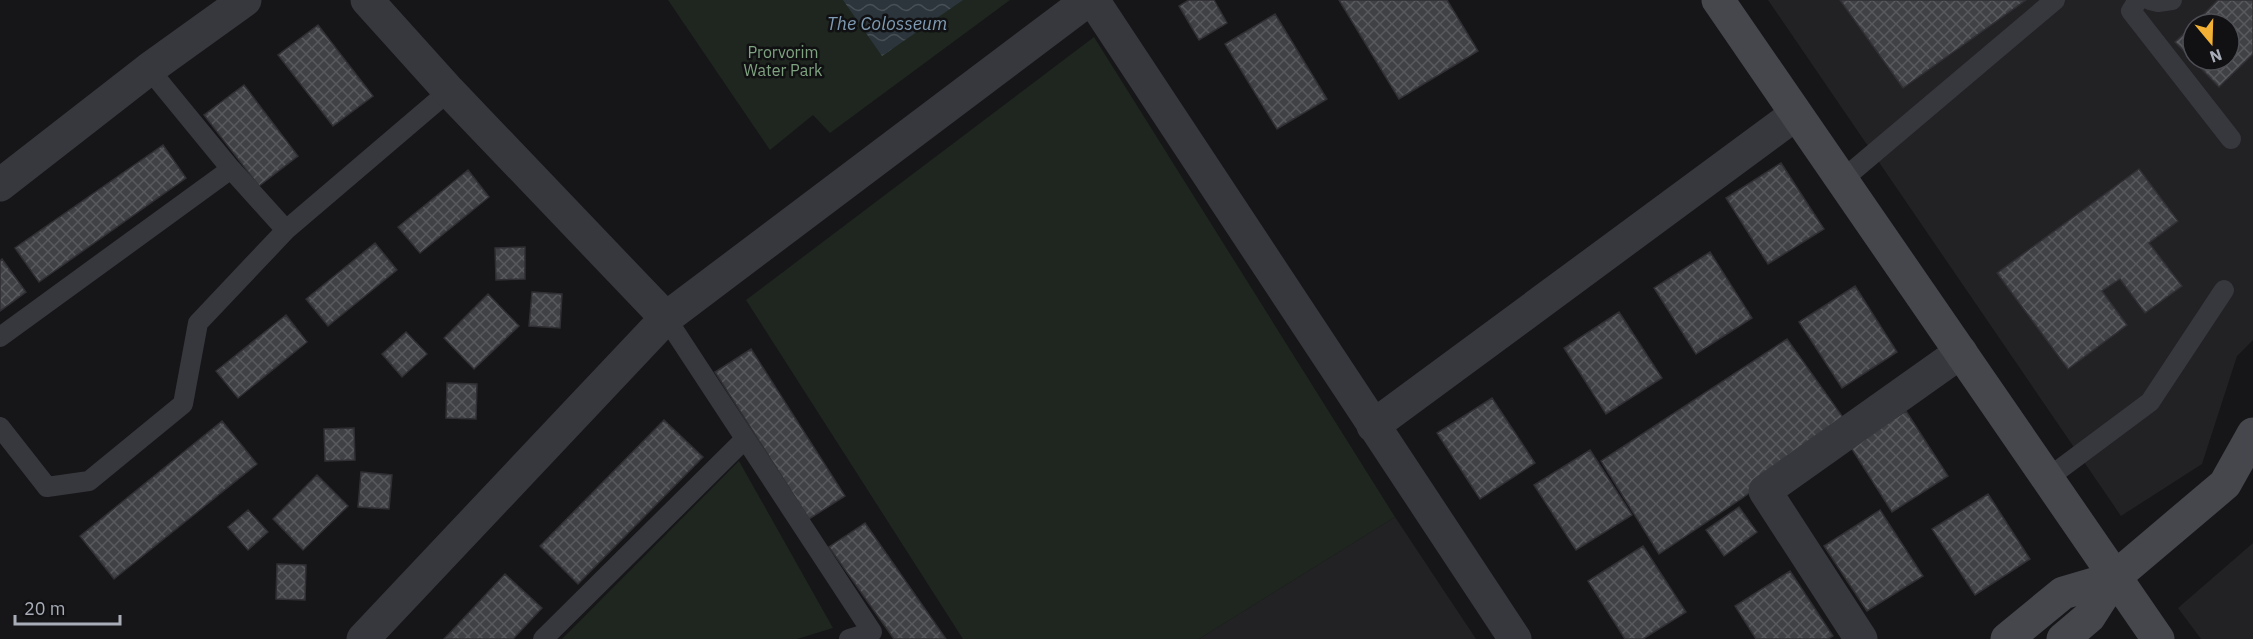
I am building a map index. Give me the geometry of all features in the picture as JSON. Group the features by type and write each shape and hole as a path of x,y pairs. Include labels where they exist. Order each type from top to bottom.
{"street":[{"path":"0,186 149,69 245,0"},
{"path":"367,0 449,91 666,318"},
{"path":"363,639 666,318 1090,0 1515,639"},
{"path":"1718,0 2157,639"},
{"path":"1373,426 1796,114"},
{"path":"1861,639 1765,490 1961,352"},
{"path":"2063,639 2089,617 2114,578 2225,484 2253,434"},
{"path":"2007,639 2063,594 2114,578"}],"lane":[{"path":"1842,180 2055,0"},
{"path":"2138,0 2131,11 2232,139"},
{"path":"2150,0 2158,3 2172,0"},
{"path":"149,69 231,169 286,230"},
{"path":"0,427 48,487 89,481 183,404 198,323 286,230 449,91"},
{"path":"0,337 231,169"},
{"path":"2048,478 2150,402 2224,290"},
{"path":"666,318 872,632 849,639"},
{"path":"543,639 746,439"}],"shaded area":[{"path":"1768,0 2253,0 2253,340 2237,356 2202,464 2121,516"},
{"path":"1395,517 1476,639 1199,639"},
{"path":"2253,543 2253,639 2201,639 2178,608"}],"green space":[{"name":"Prorvorim Water Park","path":"668,0 1010,0 830,133 813,115 770,150"},
{"path":"1094,37 1395,517 1199,639 963,639 746,300"},
{"path":"739,461 833,628 797,639 562,639"}],"water":[{"name":"The Colosseum","path":"843,0 963,0 882,56"}],"building":[{"path":"1189,0 1214,0 1227,23 1199,40 1179,6"},
{"path":"1339,0 1447,0 1478,51 1399,99"},
{"path":"1840,0 2026,0 1903,88"},
{"path":"2218,0 2253,0 2253,54 2241,66 2241,12 2206,12"},
{"path":"1275,14 1327,99 1277,129 1225,44"},
{"path":"318,25 373,96 333,126 278,55"},
{"path":"2181,36 2181,48 2175,42"},
{"path":"2204,72 2234,72 2219,87"},
{"path":"244,85 298,156 259,186 204,115"},
{"path":"163,145 186,178 39,282 15,248"},
{"path":"1781,163 1824,229 1768,264 1726,198"},
{"path":"2139,169 2178,221 2149,243 2182,286 2145,313 2120,279 2102,291 2127,325 2068,369 1997,273"},
{"path":"468,170 489,197 420,253 398,227"},
{"path":"375,243 397,270 328,326 306,299"},
{"path":"525,247 525,279 496,280 495,248"},
{"path":"1710,252 1752,318 1696,354 1654,288"},
{"path":"2,259 26,292 0,311 0,261"},
{"path":"1855,286 1897,352 1842,388 1799,322"},
{"path":"532,292 562,294 560,328 529,326"},
{"path":"488,294 519,326 474,369 444,338"},
{"path":"1619,312 1662,378 1606,414 1564,348"},
{"path":"286,315 307,342 238,398 216,371"},
{"path":"406,332 427,354 402,377 382,354"},
{"path":"1787,339 1847,423 1659,554 1601,461"},
{"path":"751,349 845,496 809,519 715,372"},
{"path":"447,383 477,384 476,419 446,418"},
{"path":"1492,398 1535,463 1480,499 1437,433"},
{"path":"1906,411 1948,476 1892,512 1850,446"},
{"path":"664,420 703,457 578,584 540,546"},
{"path":"222,421 257,464 114,579 80,536"},
{"path":"354,428 355,460 325,461 324,429"},
{"path":"1590,450 1632,515 1576,550 1534,485"},
{"path":"361,472 392,475 389,509 358,507"},
{"path":"317,475 348,506 303,550 273,519"},
{"path":"1988,494 2030,559 1975,595 1932,529"},
{"path":"1739,507 1757,532 1724,556 1706,530"},
{"path":"248,510 268,532 248,550 228,527"},
{"path":"1880,510 1923,576 1867,611 1824,546"},
{"path":"865,523 946,639 894,639 829,547"},
{"path":"1643,546 1686,612 1643,639 1625,639 1588,581"},
{"path":"277,564 306,565 305,600 276,599"},
{"path":"1790,571 1833,636 1828,639 1756,639 1735,606"},
{"path":"505,574 542,608 513,639 444,639"}]}
